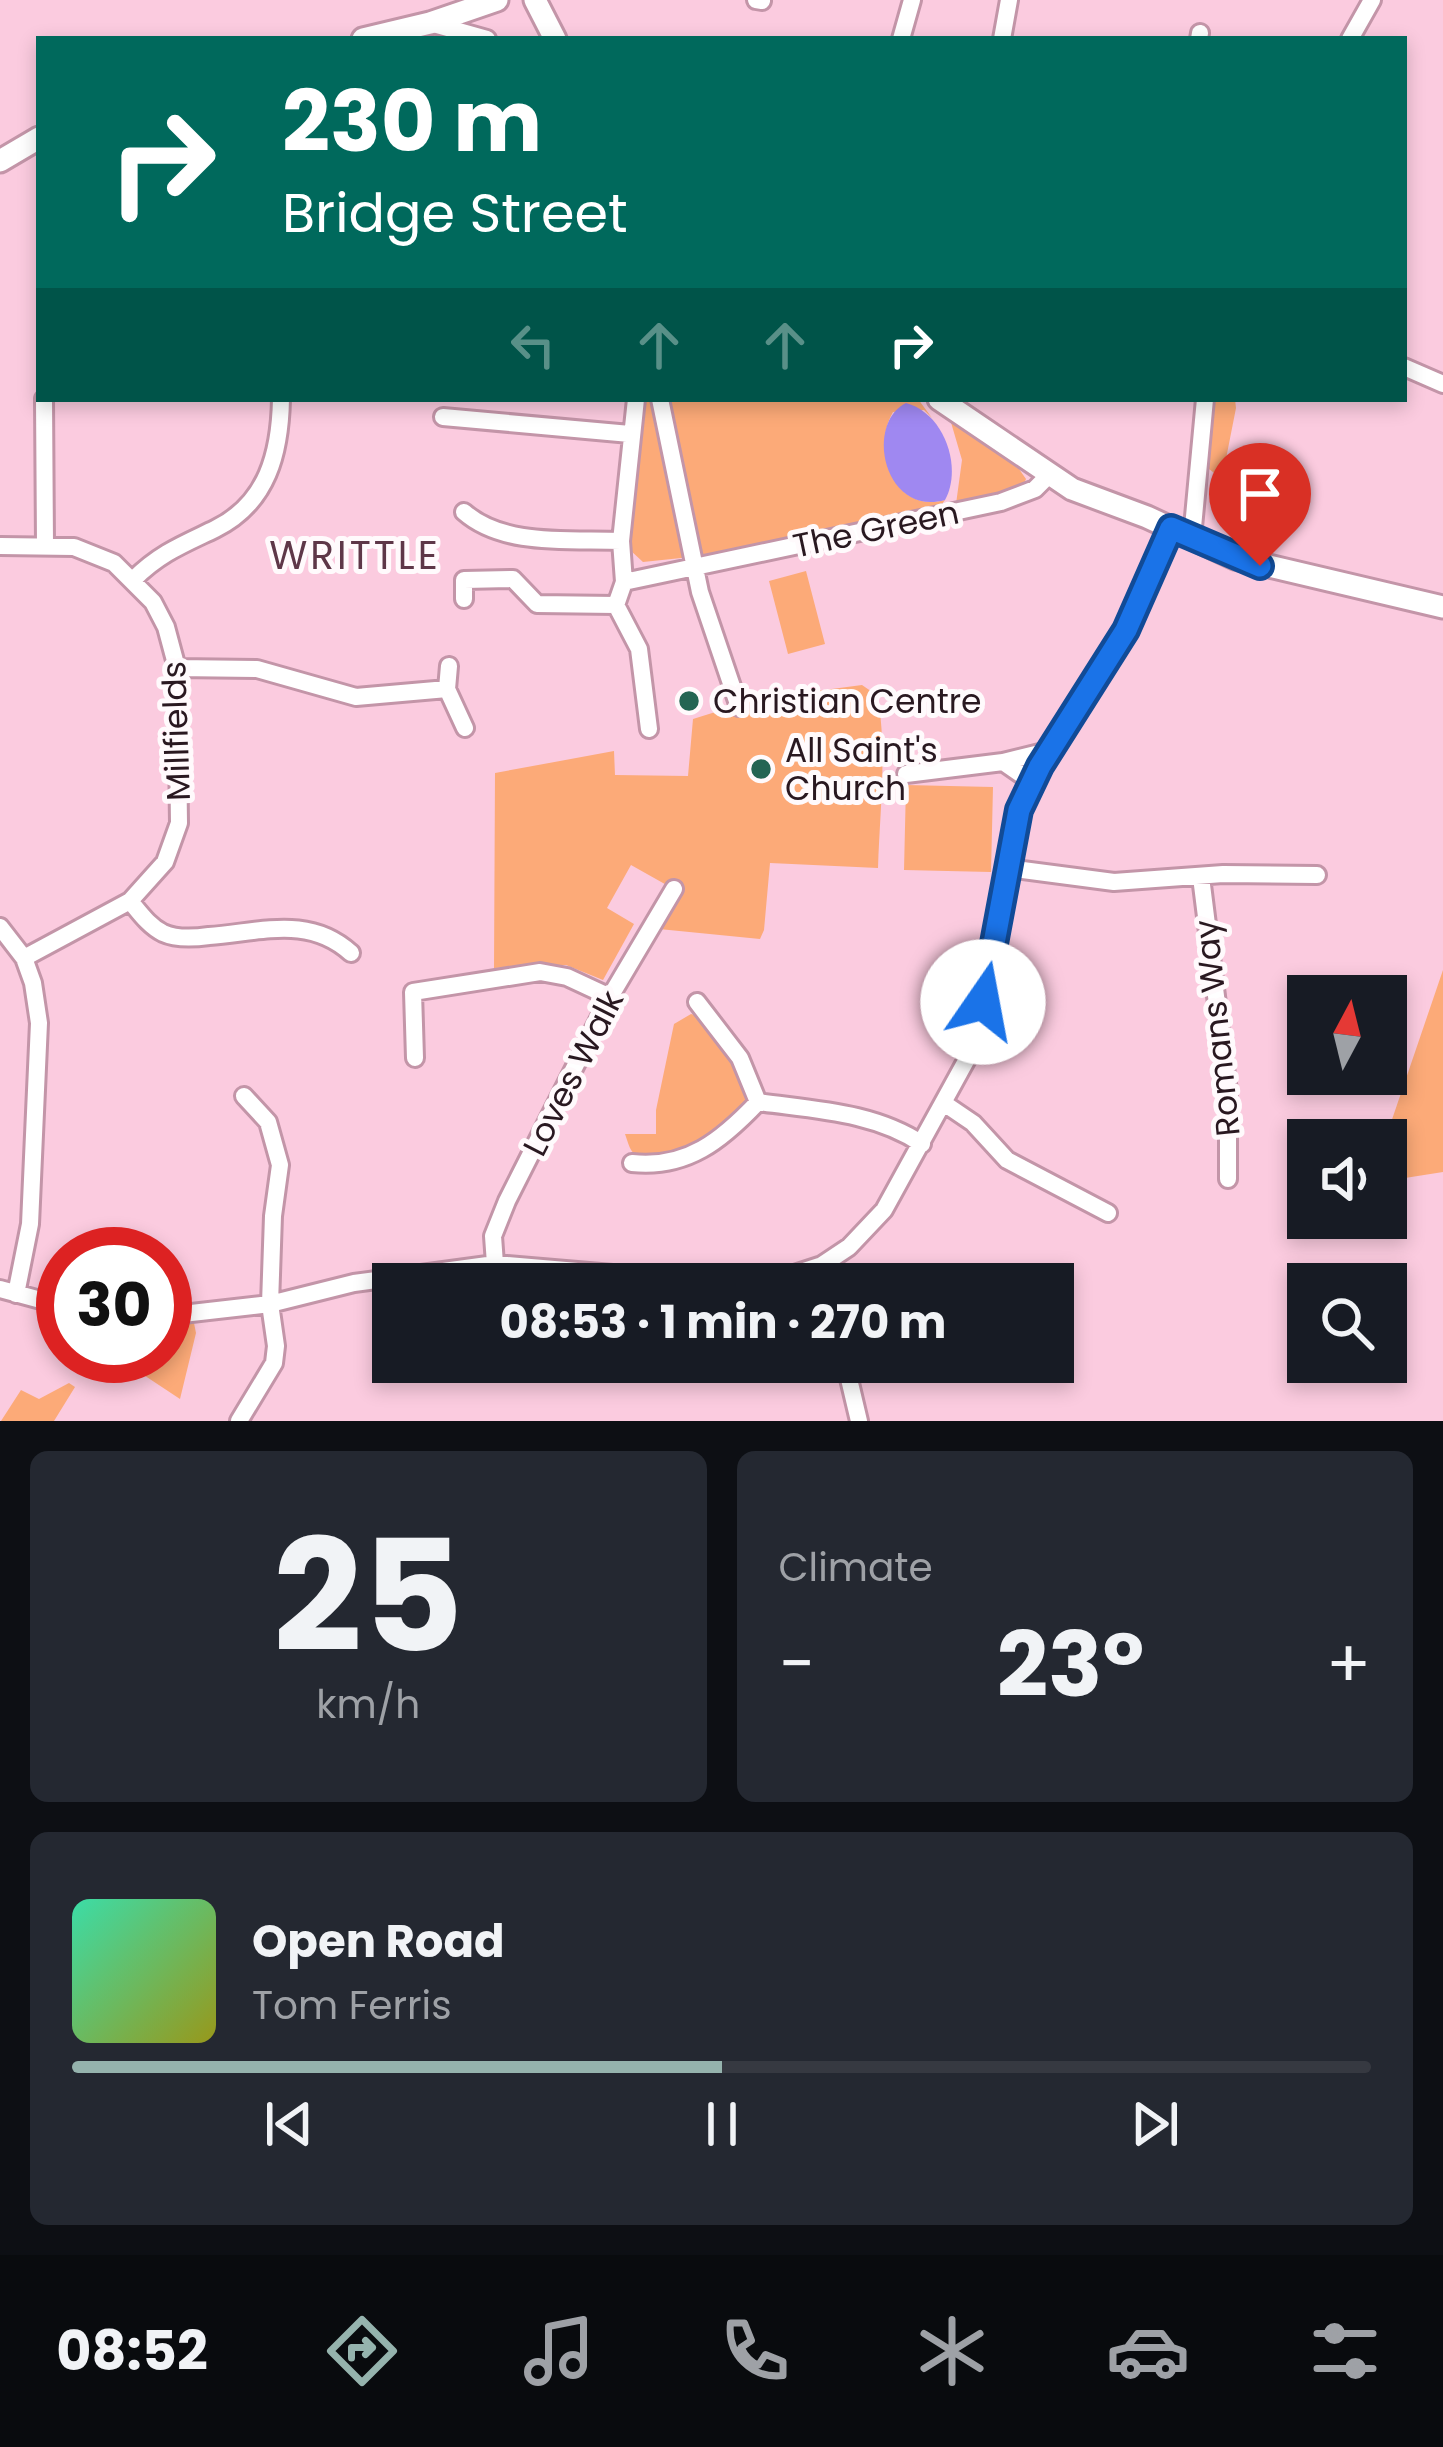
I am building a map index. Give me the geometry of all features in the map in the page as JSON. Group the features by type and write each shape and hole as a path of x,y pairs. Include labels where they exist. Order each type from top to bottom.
{"street":[{"path":"375,36 496,0"},
{"path":"535,0 553,36"},
{"path":"902,36 912,0"},
{"path":"1003,36 1009,0"},
{"path":"1352,36 1372,0"},
{"path":"430,23 476,36"},
{"path":"0,160 36,140"},
{"path":"1407,368 1443,384"},
{"path":"44,402 45,545"},
{"path":"134,579 174,545 214,530 251,501 275,461 281,402"},
{"path":"635,402 621,542 624,582 616,605 639,649 649,729"},
{"path":"661,402 704,609 739,706"},
{"path":"943,402 1072,489 1260,566 1443,607"},
{"path":"825,1263 884,1210 946,1104 973,1042 1019,810 1181,533 1204,402"},
{"path":"442,417 630,434"},
{"name":"The Green","path":"624,582 1000,502 1035,489 1049,475"},
{"path":"464,512 488,529 511,535 621,542"},
{"name":"Millfields","path":"0,545 74,547 134,579 166,627 177,668 180,798 174,844 151,882 130,901 24,958"},
{"path":"464,598 464,580 513,579 537,604 616,605"},
{"path":"449,666 448,689 465,728"},
{"path":"177,668 257,669 356,697 448,689"},
{"path":"906,774 1003,762 1052,750"},
{"path":"1003,762 1032,782"},
{"name":"Romans Way","path":"1008,868 1114,882 1317,875"},
{"name":"Romans Way","path":"1201,877 1228,1091 1228,1179"},
{"name":"Loves Walk","path":"495,1263 496,1225 610,997 674,889"},
{"path":"130,901 150,925 168,936 316,930 332,936 351,953"},
{"path":"0,927 24,958 39,1023 31,1224 8,1291"},
{"path":"415,1058 413,992 540,973 567,976 610,997"},
{"path":"697,1003 740,1058 758,1102"},
{"path":"239,1421 274,1363 270,1304 280,1165 268,1122 244,1096"},
{"path":"758,1102 876,1120 922,1144"},
{"path":"632,1163 657,1166 687,1159 716,1142 758,1102"},
{"path":"946,1104 973,1123 1007,1160 1108,1213"},
{"path":"192,1313 270,1304 372,1281"},
{"path":"849,1383 859,1421"}],"shaded area":[{"path":"642,402 920,402 932,418 924,410 893,412 885,444 892,476 901,488 928,502 945,500 939,508 710,555 643,562 630,550"},
{"path":"1215,402 1235,402 1222,479 1205,466"},
{"path":"906,403 931,418 946,443 952,472 945,500 924,502 907,495 887,466 886,429"},
{"path":"950,419 1019,469 1026,479 1023,486 956,504 962,460"},
{"path":"806,571 825,644 788,654 769,581"},
{"path":"862,685 878,696 881,718 878,868 770,863 760,939 659,929 679,892 631,865 607,908 634,924 603,980 566,965 494,968 495,773 614,751 615,775 688,776 693,719 757,699"},
{"path":"906,785 993,787 991,872 904,870"},
{"path":"1443,970 1443,1172 1407,1178 1407,1119 1392,1119 1400,1095 1407,1095 1407,1076"},
{"path":"691,1014 702,1017 734,1060 747,1088 746,1101 724,1126 688,1148 639,1157 631,1151 625,1134 656,1134 656,1110 674,1024"},
{"path":"69,1383 75,1387 54,1421 1,1421 21,1390 39,1399"},
{"path":"156,1383 184,1383 180,1399"}],"place":[{"name":"Christian Centre","path":"689,701"},
{"name":"All Saint's Church","path":"761,769"}],"district":[{"name":"WRITTLE","path":"355,555"}],"route":[{"path":"983,1002 1019,810 1040,766 1126,630 1171,528 1260,566"}]}
